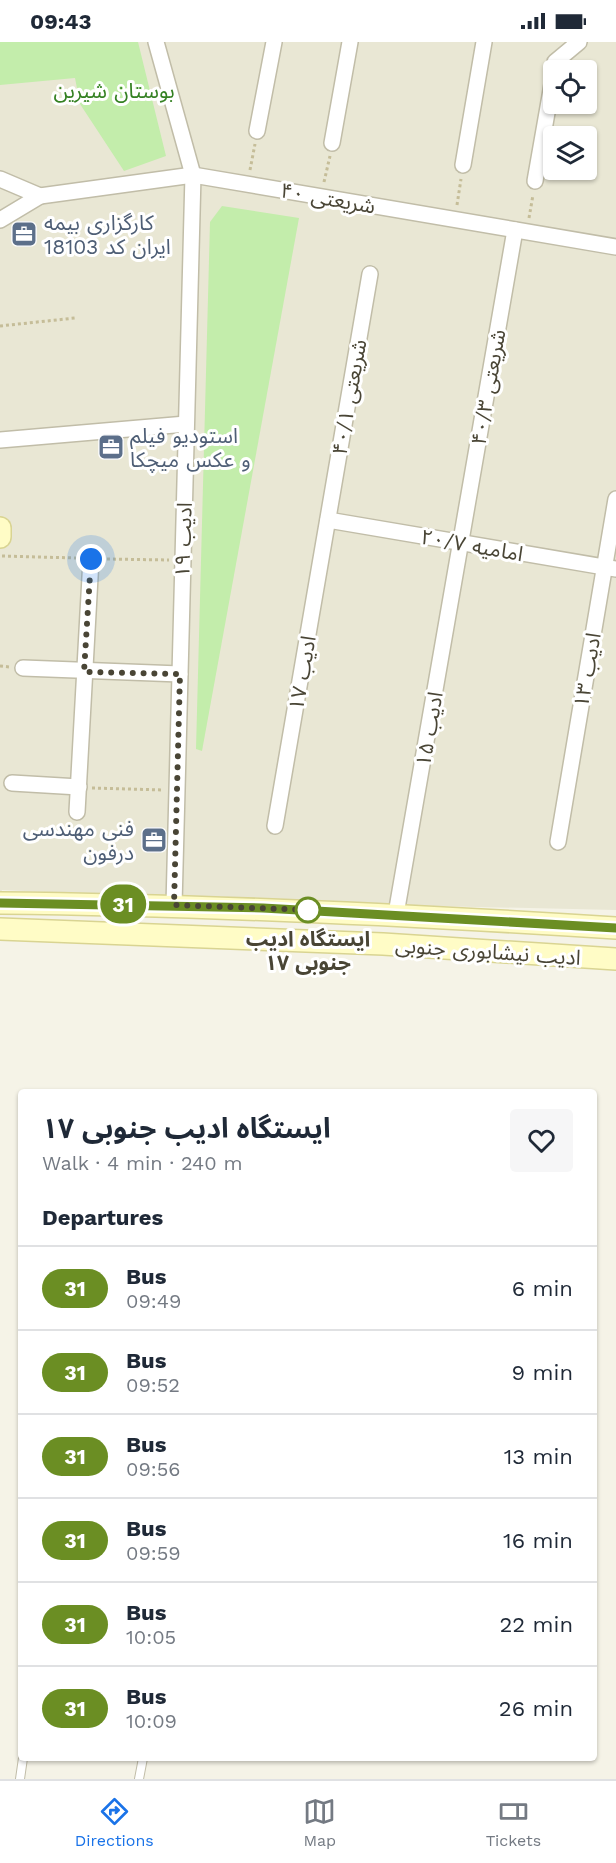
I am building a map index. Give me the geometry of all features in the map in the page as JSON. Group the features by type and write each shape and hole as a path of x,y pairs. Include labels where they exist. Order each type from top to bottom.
{"main road":[{"path":"0,528 0,537"},
{"name":"ادیب نیشابوری جنوبی","path":"0,903 174,905 396,914 616,928"},
{"name":"ادیب نیشابوری جنوبی","path":"0,929 383,944 616,959"}],"street":[{"name":"ادیب ۱۹","path":"156,42 193,175 174,905"},
{"path":"257,131 274,42"},
{"path":"332,142 350,42"},
{"path":"463,165 484,42"},
{"path":"557,60 579,42"},
{"path":"535,182 547,114"},
{"name":"شریعتی ۴۰","path":"0,220 40,196 193,175 616,248"},
{"path":"0,179 40,196"},
{"name":"شریعتی ۴۰/۳","path":"462,543 521,231"},
{"name":"شریعتی ۴۰/۱","path":"328,520 370,274"},
{"path":"0,440 186,424"},
{"name":"ادیب ۱۳","path":"558,842 610,568 616,499"},
{"name":"امامیه ۲۰/۷","path":"328,520 610,568"},
{"name":"ادیب ۱۷","path":"275,826 328,520"},
{"name":"ادیب ۱۵","path":"396,914 462,543"},
{"path":"77,812 91,559"},
{"path":"23,668 180,674"},
{"path":"12,783 79,787"}],"lane":[{"path":"20,1779 23,1761"},
{"path":"139,1779 142,1761"}],"path":[{"path":"247,184 257,131"},
{"path":"321,197 332,142"},
{"path":"454,220 463,165"},
{"path":"521,231 535,182"},
{"path":"0,326 75,318"},
{"path":"79,787 177,791"}],"shaded area":[{"path":"0,42 616,42 616,910 298,903 2,890 0,896"}],"green space":[{"name":"بوستان شیرین","path":"0,42 138,42 166,156 124,171 80,104 75,78 0,85"},
{"path":"222,206 299,218 202,751 196,749 210,222"}],"bus line":[{"name":"31","path":"0,903 263,908 616,928"}],"place":[{"name":"کارگزاری بیمه ایران کد 18103","path":"24,234"},
{"name":"استودیو فیلم و عکس میچکا","path":"111,447"},
{"name":"فنی مهندسی درفون","path":"154,840"},
{"name":"ایستگاه ادیب جنوبی ۱۷","path":"308,910"}],"route":[{"path":"91,559 84,672 180,674 174,905 308,910"}]}
